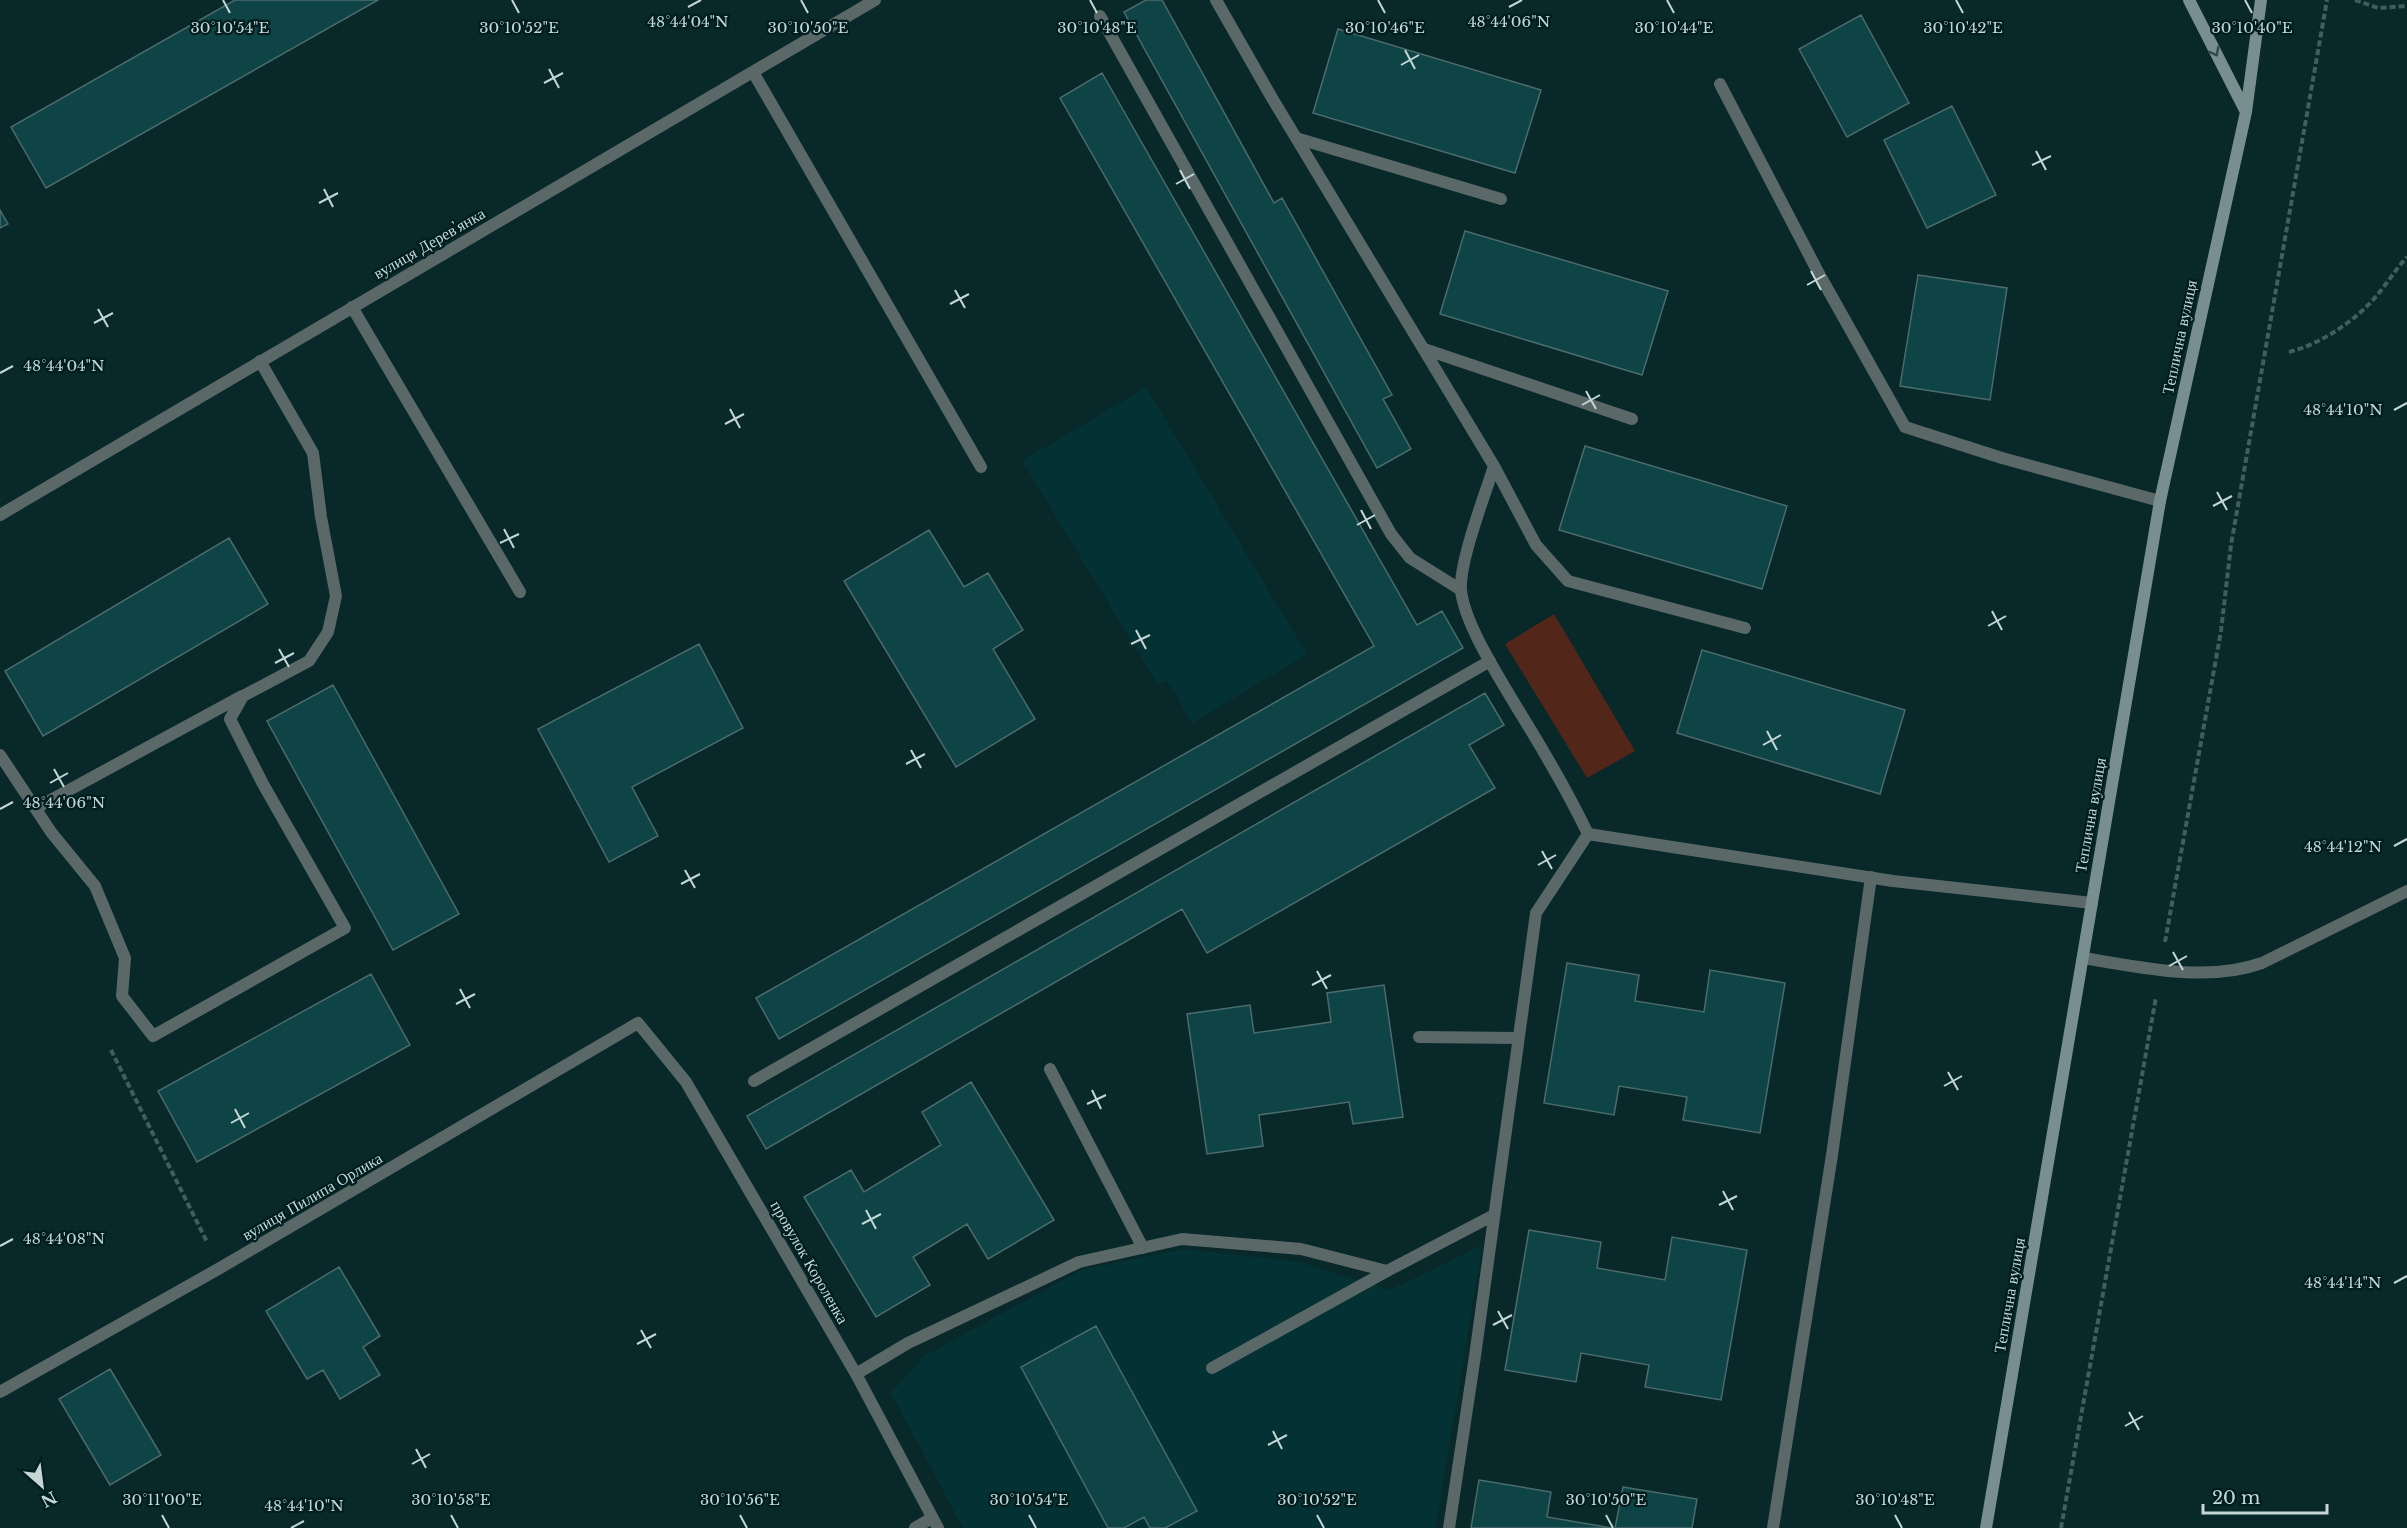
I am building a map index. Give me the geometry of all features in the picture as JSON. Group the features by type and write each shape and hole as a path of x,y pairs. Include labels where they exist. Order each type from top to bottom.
{"main road":[{"path":"2188,0 2246,112"},
{"name":"Теплична вулиця","path":"1986,1528 2160,501 2246,112 2261,0"}],"street":[{"name":"вулиця Деревʼянка","path":"0,515 875,0"},
{"path":"1216,0 1296,138 1494,466 1536,545 1568,581 1745,628"},
{"path":"1100,16 1391,534 1410,558 1461,590"},
{"path":"753,72 981,467"},
{"path":"1720,84 1818,272 1905,427 2002,458 2160,501"},
{"path":"1296,138 1502,199"},
{"path":"352,307 520,592"},
{"path":"1424,349 1632,419"},
{"path":"36,808 309,661 328,632 336,596 312,453 260,361"},
{"path":"1494,466 1463,567 1461,590 1472,623 1490,662 1568,792 1588,834"},
{"path":"754,1081 1490,662"},
{"path":"0,755 51,832 95,886 125,958 122,996 153,1036 345,928 263,784 230,719 243,696"},
{"path":"1588,834 1870,877 2092,903"},
{"path":"1449,1528 1536,913 1588,834"},
{"path":"1773,1528 1832,1155 1870,877"},
{"path":"2083,958 2200,972 2253,966 2407,891"},
{"name":"вулиця Пилипа Орлика","path":"0,1392 220,1268 638,1023"},
{"name":"провулок Короленка","path":"638,1023 686,1082 856,1374 935,1523"},
{"path":"1419,1037 1518,1038"},
{"path":"1050,1069 1143,1248"},
{"path":"1212,1368 1387,1271 1494,1215"},
{"path":"856,1374 908,1343 1079,1262 1182,1239 1301,1249 1387,1271"},
{"path":"915,1528 935,1523"}],"path":[{"path":"2061,1528 2221,631 2233,533 2327,0"},
{"path":"2355,0 2378,8 2407,6"},
{"path":"2289,352 2315,343 2355,316 2377,296 2407,257"},
{"path":"111,1050 220,1268"}],"shaded area":[{"path":"1146,387 1307,654 1192,723 1167,681 1158,685 1022,461"},
{"path":"1554,614 1635,751 1587,778 1505,644"},
{"path":"1482,1245 1436,1528 963,1528 891,1393 924,1356 1081,1270 1184,1249 1300,1262 1390,1290"}],"building":[{"path":"235,0 378,0 46,188 11,127"},
{"path":"1146,0 1162,0 1274,203 1282,198 1392,395 1383,399 1411,449 1377,468 1124,12"},
{"path":"1861,15 1909,103 1847,137 1799,49"},
{"path":"1338,29 1541,90 1515,173 1313,113"},
{"path":"1102,73 1417,625 1442,611 1463,648 779,1039 756,998 1374,646 1060,98"},
{"path":"1952,106 1996,195 1927,228 1884,140"},
{"path":"0,210 8,224 0,228"},
{"path":"1465,231 1668,291 1642,375 1440,314"},
{"path":"1918,275 2007,288 1990,400 1900,386"},
{"path":"1585,446 1787,506 1762,589 1559,530"},
{"path":"929,530 964,587 988,573 1023,630 993,649 1035,719 956,767 844,581"},
{"path":"229,538 268,604 43,736 5,671"},
{"path":"699,644 743,728 632,787 658,836 609,862 538,729"},
{"path":"1702,650 1905,710 1880,794 1677,733"},
{"path":"333,685 459,914 393,950 267,721"},
{"path":"1485,693 1504,725 1469,745 1495,788 1207,953 1182,909 766,1149 747,1116"},
{"path":"1567,963 1639,975 1635,1001 1704,1012 1710,970 1785,983 1760,1133 1683,1120 1687,1097 1619,1086 1614,1115 1544,1103"},
{"path":"371,974 410,1045 197,1162 158,1091"},
{"path":"1384,985 1403,1117 1353,1124 1349,1102 1259,1115 1263,1146 1207,1154 1187,1014 1250,1005 1254,1033 1331,1022 1327,993"},
{"path":"971,1082 1054,1220 988,1259 967,1224 913,1257 930,1285 876,1317 804,1197 851,1170 864,1192 941,1145 922,1112"},
{"path":"1529,1230 1601,1242 1597,1268 1665,1280 1672,1237 1747,1250 1721,1400 1645,1387 1649,1365 1581,1353 1576,1382 1505,1370"},
{"path":"339,1267 380,1336 363,1347 380,1375 340,1399 323,1370 307,1379 266,1311"},
{"path":"1096,1326 1197,1511 1165,1528 1150,1528 1144,1517 1124,1528 1108,1528 1021,1367"},
{"path":"110,1369 161,1455 110,1485 59,1399"},
{"path":"1479,1480 1551,1492 1547,1517 1612,1528 1471,1528"},
{"path":"1623,1487 1697,1499 1692,1528 1615,1528"}]}
